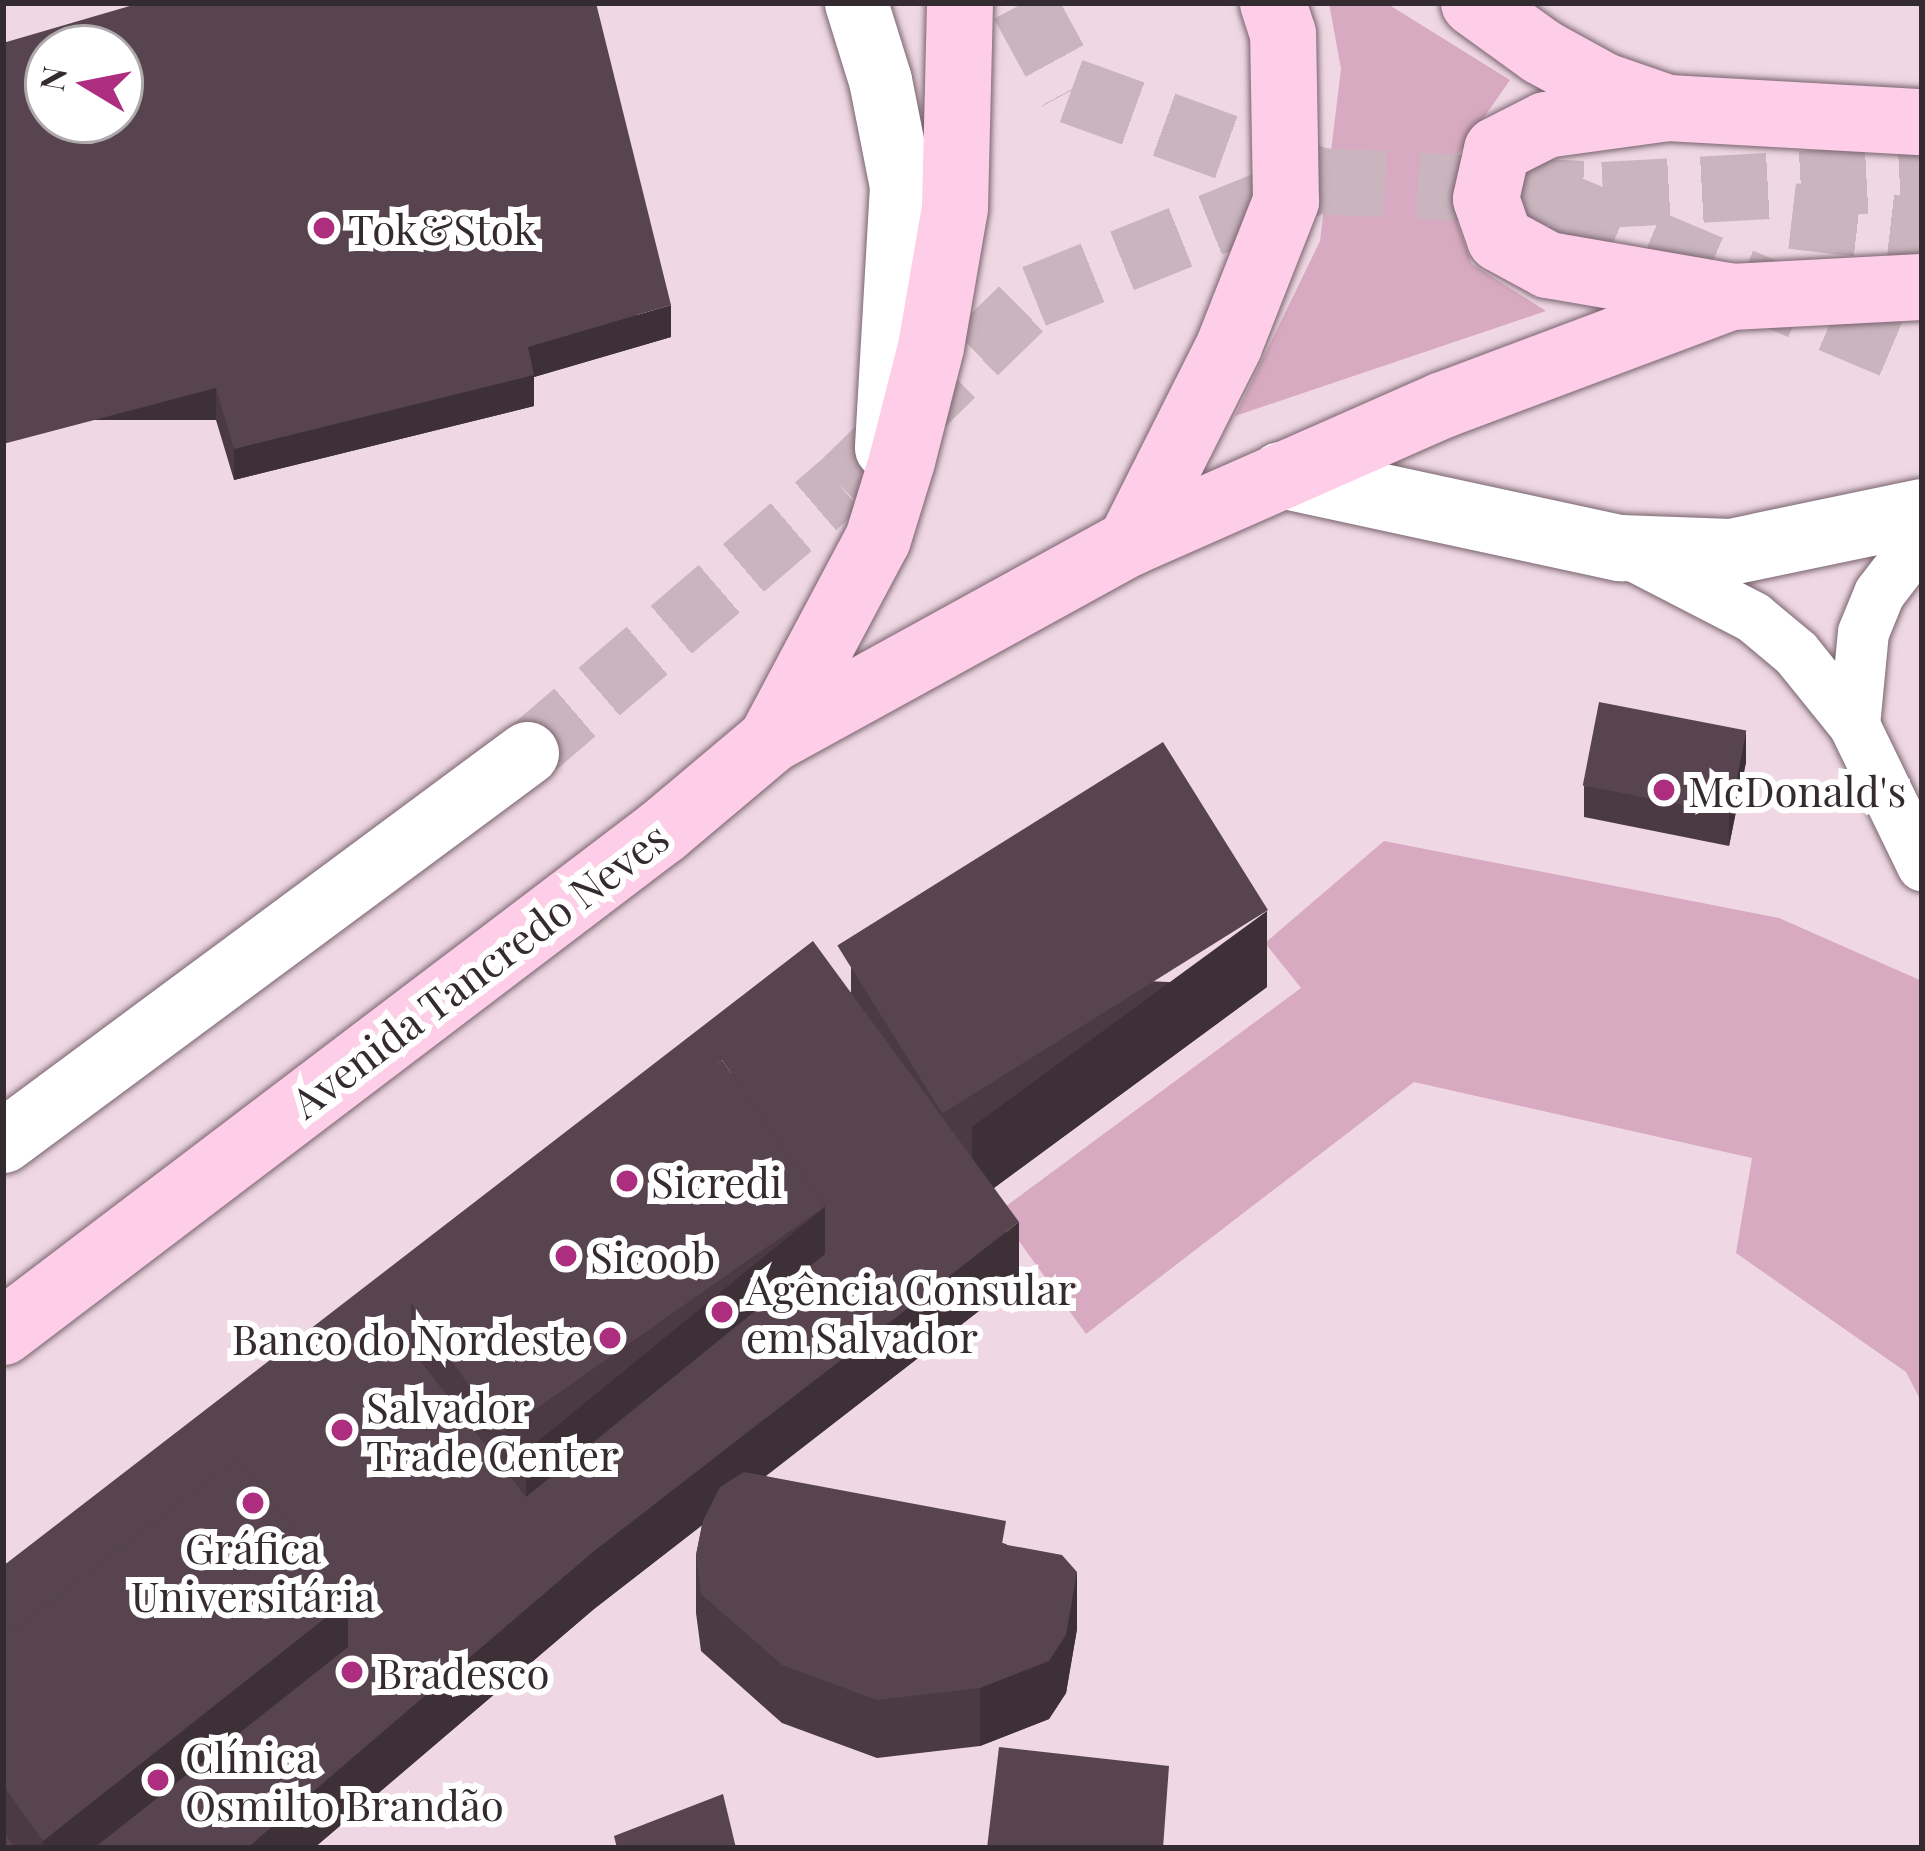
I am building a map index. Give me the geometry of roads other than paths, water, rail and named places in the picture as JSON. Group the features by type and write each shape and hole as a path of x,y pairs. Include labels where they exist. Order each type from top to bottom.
{"main road":[{"name":"Avenida Tancredo Neves","path":"3,1333 663,831 771,740 878,539 931,347 955,208 960,3"},
{"path":"1130,543 1229,346 1286,201 1283,34 1273,3"},
{"path":"1474,3 1583,75 1668,108"},
{"path":"1922,122 1668,108 1546,125 1497,150 1486,199 1500,239 1547,265 1731,297 1922,287"},
{"path":"771,740 1130,543 1443,405 1731,297"},
{"path":"1281,475 1620,548 1731,552 1922,512"}],"street":[{"name":"Avenida Tancredo Neves","path":"856,3 880,80 901,186 900,271 878,539"},
{"path":"1854,724 1863,632 1879,593 1922,537"},
{"path":"1620,548 1753,616 1796,653 1854,724 1874,775 1922,865"},
{"path":"3,1141 527,753"}],"tunnel":[{"path":"1023,3 1071,91 1319,181 1603,195 1922,178"},
{"path":"527,753 840,485 1034,296 1319,181"},
{"path":"1558,204 1922,358"},
{"path":"1792,216 1922,231"}],"place":[{"name":"Tok&Stok","path":"324,228"},
{"name":"McDonald's","path":"1664,790"},
{"name":"Sicredi","path":"627,1181"},
{"name":"Sicoob","path":"566,1256"},
{"name":"Agência Consular em Salvador","path":"722,1312"},
{"name":"Banco do Nordeste","path":"610,1338"},
{"name":"Salvador Trade Center","path":"342,1430"},
{"name":"Gráfica Universitária","path":"253,1503"},
{"name":"Bradesco","path":"352,1672"},
{"name":"Clínica Osmilto Brandão","path":"158,1780"}]}
